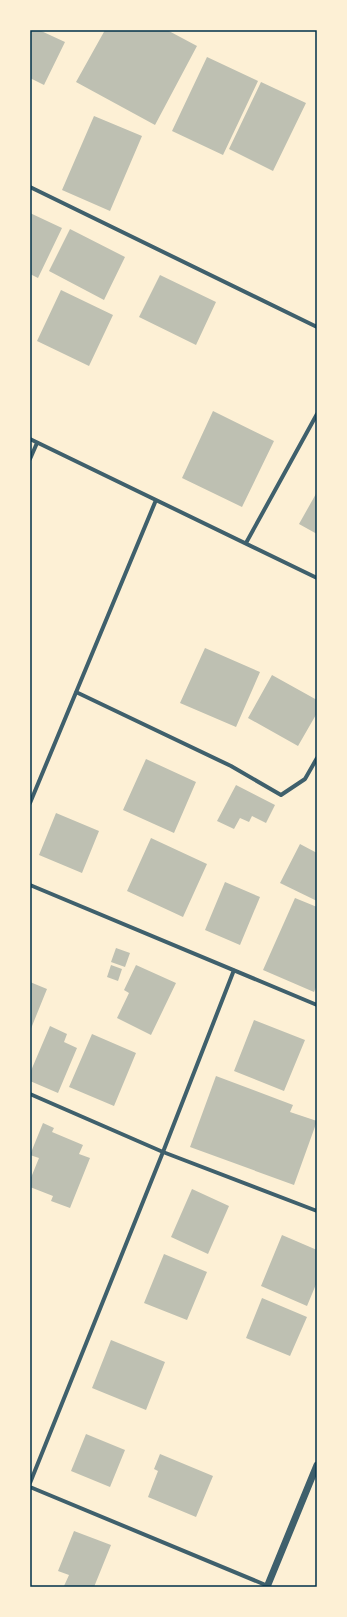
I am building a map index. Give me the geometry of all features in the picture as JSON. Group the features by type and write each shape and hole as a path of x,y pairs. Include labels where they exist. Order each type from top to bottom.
{"street":[{"path":"30,187 317,327"},
{"path":"246,543 317,414"},
{"path":"30,440 317,578"},
{"path":"30,459 37,443"},
{"path":"30,803 156,500"},
{"path":"76,692 231,766 281,795 304,779 317,758"},
{"path":"30,885 317,1005"},
{"path":"30,1482 163,1152 234,970"},
{"path":"30,1094 163,1152 317,1211"},
{"path":"30,1487 268,1587 317,1465"}],"building":[{"path":"30,30 39,30 65,42 44,85 30,78"},
{"path":"105,30 167,30 197,46 155,125 76,82"},
{"path":"207,57 258,81 223,155 172,131"},
{"path":"261,82 306,103 273,171 229,149"},
{"path":"94,116 142,136 110,211 62,190"},
{"path":"30,213 62,228 38,278 30,274"},
{"path":"70,229 125,257 104,300 49,271"},
{"path":"160,275 216,302 196,345 139,317"},
{"path":"61,290 113,315 89,366 37,341"},
{"path":"213,411 274,441 242,507 182,478"},
{"path":"317,492 317,534 299,524"},
{"path":"205,648 260,672 236,727 180,703"},
{"path":"272,675 317,700 317,713 298,746 248,718"},
{"path":"146,759 196,782 174,833 123,810"},
{"path":"236,785 275,805 266,823 252,816 249,822 240,818 234,829 217,821"},
{"path":"56,813 99,831 82,873 39,855"},
{"path":"151,838 207,864 183,917 127,891"},
{"path":"300,844 317,853 317,901 280,883"},
{"path":"225,882 260,897 240,945 205,930"},
{"path":"295,898 317,907 317,985 314,992 263,970"},
{"path":"116,948 130,953 125,967 111,962"},
{"path":"111,965 122,969 118,981 107,977"},
{"path":"136,965 176,983 151,1035 117,1018 129,993 124,990"},
{"path":"30,982 47,989 30,1031"},
{"path":"254,1020 305,1040 284,1091 234,1071"},
{"path":"50,1026 67,1034 64,1042 77,1048 58,1093 30,1081 30,1073"},
{"path":"92,1034 136,1053 114,1106 69,1087"},
{"path":"216,1076 293,1105 290,1112 317,1121 294,1185 190,1147"},
{"path":"43,1123 54,1128 52,1132 83,1145 79,1154 90,1158 70,1208 51,1201 53,1196 30,1187 30,1180 39,1158 30,1155"},
{"path":"192,1189 229,1206 208,1254 171,1237"},
{"path":"282,1235 317,1250 317,1282 307,1306 261,1286"},
{"path":"164,1254 207,1272 187,1320 144,1303"},
{"path":"262,1298 307,1317 290,1356 246,1338"},
{"path":"111,1340 165,1362 146,1410 92,1388"},
{"path":"86,1434 125,1450 110,1487 71,1471"},
{"path":"160,1454 213,1476 196,1517 148,1497 158,1471 154,1469"},
{"path":"74,1531 111,1545 94,1587 64,1586 69,1575 58,1571"}]}
